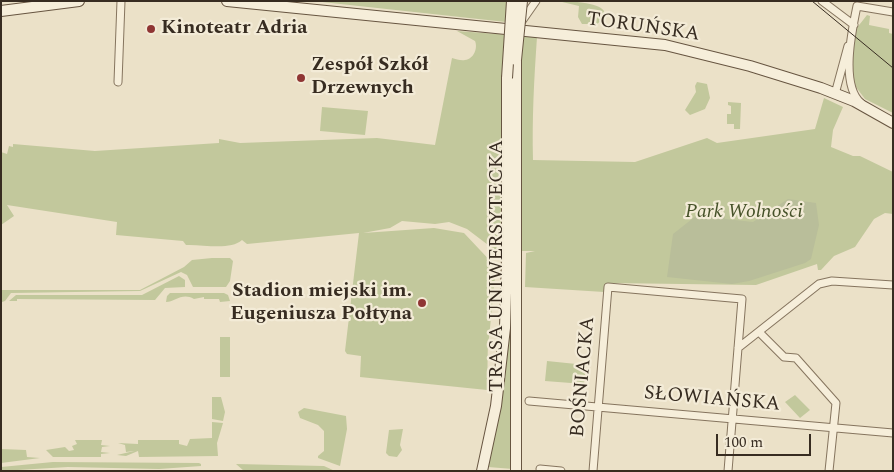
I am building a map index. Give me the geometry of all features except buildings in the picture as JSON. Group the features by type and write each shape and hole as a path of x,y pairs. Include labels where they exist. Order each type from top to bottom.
{"main road":[{"path":"1,11 79,1"},
{"name":"TORUŃSKA","path":"227,1 298,5 666,45 780,74 839,95 893,123"},
{"name":"TRASA UNIWERSYTECKA","path":"512,1 507,78 512,212 516,471"},
{"name":"TRASA UNIWERSYTECKA","path":"482,471 496,406 505,328 512,212 516,60 522,1"}],"street":[{"path":"118,82 121,1"},
{"path":"521,30 522,21 536,1"},
{"path":"822,1 854,25"},
{"path":"839,95 857,6 893,12"},
{"path":"851,38 850,85 858,100 865,107"},
{"path":"839,95 850,85"},
{"path":"728,471 738,348 820,284 832,281 893,285"},
{"name":"BOŚNIACKA","path":"593,471 608,286 742,300 738,348"},
{"path":"759,332 784,357 796,358 836,403 835,428 828,471"},
{"name":"SŁOWIAŃSKA","path":"529,401 733,417 893,433"},
{"path":"540,469 561,471"}],"green space":[{"path":"313,1 508,1 506,22"},
{"path":"558,1 583,3 601,8 604,11 602,20 597,24 582,24 578,17 579,6"},
{"path":"867,15 870,16 869,25 889,29 889,33 893,34 893,113 865,99 853,83 852,63 856,29"},
{"name":"Park Wolności","path":"457,31 537,37 533,160 635,162 707,138 717,143 815,129 824,98 843,107 833,130 831,147 853,156 860,156 893,172 893,214 885,213 874,219 855,247 834,256 821,270 818,270 817,264 756,285 608,283 604,292 525,287 526,253 535,251 513,251 513,469 488,467 501,404 511,251 496,251 467,229 449,222 435,224 402,221 390,228 363,233 434,228 464,233 496,267 488,345 487,390 360,377 361,356 347,354 345,351 359,233 247,244 242,240 223,246 186,245 183,241 116,235 117,222 7,205 14,216 1,225 1,152 7,154 9,146 13,147 13,144 95,151 219,143 219,139 240,143 377,138 435,145 452,58 462,60 471,58 476,50 475,41"},
{"path":"697,82 707,84 710,98 705,109 690,115 685,110 696,92 695,86"},
{"path":"728,102 741,103 740,129 734,129 734,124 727,124 727,114 731,114 731,106 728,105"},
{"path":"322,107 368,111 365,135 320,131"},
{"path":"788,199 816,203 819,225 811,259 805,263 749,281 732,284 667,277 673,234 710,205 721,206 725,219 753,222"},
{"path":"230,258 233,261 230,281 226,287 193,287 187,275 181,272 140,291 11,293 2,302 1,358 1,290 140,290 184,267 192,260"},
{"path":"179,276 185,280 185,287 165,288 155,300 17,299 17,301 9,301 16,295 142,295"},
{"path":"170,293 224,293 228,295 230,301 220,302 219,299 204,299 204,297 194,299 182,297 166,302 167,296"},
{"path":"220,337 230,337 230,377 220,377"},
{"path":"547,361 586,365 584,384 545,381"},
{"path":"795,395 810,410 800,418 785,402"},
{"path":"212,397 221,397 225,412 223,421 212,419"},
{"path":"304,408 346,416 347,429 340,466 318,458 324,451 324,431 318,425 300,418 298,412"},
{"path":"212,422 223,423 217,443 218,456 139,457 138,451 126,456 117,455 134,451 126,452 125,445 118,443 138,444 138,440 179,440 179,444 187,446 190,439 212,438"},
{"path":"403,429 400,445 402,450 397,457 389,456 386,453 389,430"},
{"path":"75,440 102,440 101,445 110,446 102,447 101,452 110,453 101,454 101,457 53,457 46,450 65,447 69,451 74,450 72,446 77,444"},
{"path":"1,449 26,450 27,457 40,458 1,463"},
{"path":"53,462 199,463 201,466 159,469 68,467 1,471 1,467"},
{"path":"236,464 324,466 335,471 244,471"}],"tram line":[{"path":"812,1 893,68"}],"place":[{"name":"Kinoteatr Adria","path":"151,29"},
{"name":"Zespół Szkół Drzewnych","path":"301,78"},
{"name":"Stadion miejski im. Eugeniusza Połtyna","path":"422,303"}]}
